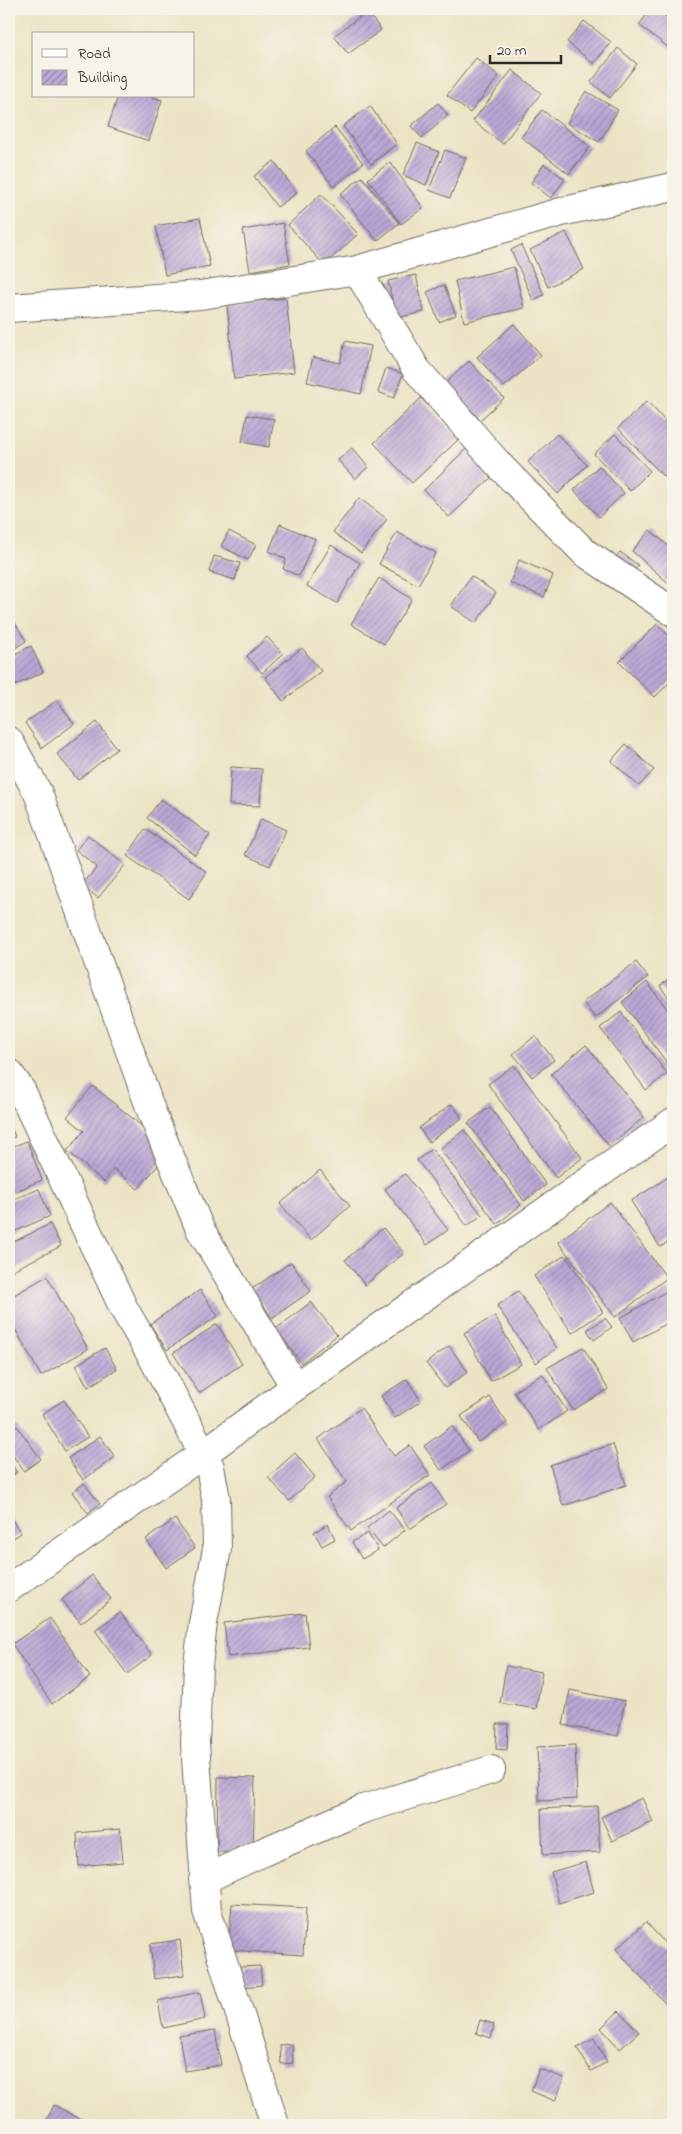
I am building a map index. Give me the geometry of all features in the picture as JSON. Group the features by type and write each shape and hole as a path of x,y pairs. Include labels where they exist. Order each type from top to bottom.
{"street":[{"path":"11,306 201,295 357,270 565,211 673,187"},
{"path":"357,270 416,369 499,465 584,552 673,612"},
{"path":"9,741 38,793 152,1114 200,1229 295,1386"},
{"path":"9,1073 21,1090 124,1308 154,1360 210,1468 216,1499 217,1549 203,1623 198,1666 195,1744 203,1880 207,1912 275,2125"},
{"path":"9,1588 203,1454 295,1386 673,1122"},
{"path":"203,1880 363,1809 491,1770"}],"building":[{"path":"371,9 385,9 375,15"},
{"path":"651,9 656,9 673,22 673,51 639,25"},
{"path":"367,11 381,30 348,54 334,36"},
{"path":"584,21 611,42 594,64 567,42"},
{"path":"618,48 637,64 610,98 591,82"},
{"path":"476,58 499,76 470,113 447,95"},
{"path":"512,70 541,93 503,144 473,121"},
{"path":"586,91 618,110 599,142 567,123"},
{"path":"117,98 156,98 162,100 149,141 108,127"},
{"path":"438,103 448,115 422,138 411,126"},
{"path":"370,106 397,144 371,164 343,126"},
{"path":"542,110 590,147 569,174 521,137"},
{"path":"335,127 363,163 334,187 306,151"},
{"path":"417,143 439,152 426,185 403,175"},
{"path":"445,150 466,158 450,198 429,190"},
{"path":"274,161 297,193 277,207 254,176"},
{"path":"390,162 423,208 401,224 368,179"},
{"path":"544,164 565,179 551,198 531,183"},
{"path":"362,177 399,223 377,241 340,194"},
{"path":"321,194 358,234 324,265 288,225"},
{"path":"200,218 210,266 165,275 156,226"},
{"path":"283,223 290,264 250,271 243,230"},
{"path":"566,232 584,269 548,287 530,250"},
{"path":"521,245 544,295 533,300 511,250"},
{"path":"514,267 524,308 464,322 455,281"},
{"path":"416,275 424,312 396,318 388,281"},
{"path":"444,285 456,315 439,322 427,292"},
{"path":"286,298 294,372 234,379 227,304"},
{"path":"514,324 541,355 504,387 477,357"},
{"path":"345,341 371,346 361,394 307,382 313,357 340,363"},
{"path":"469,361 504,398 480,420 446,383"},
{"path":"386,368 403,374 394,398 378,392"},
{"path":"421,398 459,439 412,483 374,443"},
{"path":"647,401 673,430 673,467 663,476 618,428"},
{"path":"247,415 274,419 269,447 242,442"},
{"path":"557,434 587,465 558,494 528,462"},
{"path":"615,434 650,471 630,491 594,454"},
{"path":"468,447 494,475 449,517 424,490"},
{"path":"352,448 368,467 355,479 338,460"},
{"path":"599,466 624,493 599,517 574,490"},
{"path":"359,498 387,519 361,553 333,532"},
{"path":"280,524 315,539 299,576 283,569 286,559 269,551"},
{"path":"650,530 673,550 673,587 632,551"},
{"path":"229,531 256,545 248,560 221,546"},
{"path":"397,532 436,553 418,585 379,564"},
{"path":"331,545 360,563 337,603 307,586"},
{"path":"620,552 638,565 629,577 611,563"},
{"path":"214,556 240,563 235,580 209,572"},
{"path":"519,560 553,575 544,597 510,583"},
{"path":"471,576 496,593 476,623 451,606"},
{"path":"379,578 412,599 384,644 351,624"},
{"path":"14,621 26,641 9,652 9,624"},
{"path":"657,624 673,640 673,679 655,697 619,662"},
{"path":"267,637 283,654 262,673 247,656"},
{"path":"31,646 43,672 14,686 9,674 9,657"},
{"path":"302,648 321,671 283,701 265,677"},
{"path":"57,700 74,724 42,748 25,723"},
{"path":"97,722 117,749 78,780 57,754"},
{"path":"626,744 654,770 639,786 611,761"},
{"path":"231,767 262,769 260,806 229,805"},
{"path":"161,799 210,835 195,855 147,818"},
{"path":"261,819 286,830 270,866 245,855"},
{"path":"145,829 207,872 189,899 127,856"},
{"path":"88,835 125,865 98,898 82,885 97,867 76,850"},
{"path":"636,962 648,977 595,1018 583,1002"},
{"path":"673,976 673,1004 660,986"},
{"path":"647,982 673,1017 673,1071 622,1002"},
{"path":"621,1012 667,1074 646,1090 600,1028"},
{"path":"535,1036 554,1060 532,1077 513,1054"},
{"path":"586,1045 644,1117 609,1146 551,1074"},
{"path":"514,1065 582,1158 556,1178 488,1084"},
{"path":"93,1086 160,1141 164,1158 138,1189 114,1169 104,1182 67,1151 84,1131 67,1117"},
{"path":"452,1104 462,1118 429,1142 419,1128"},
{"path":"490,1107 546,1185 524,1201 468,1123"},
{"path":"9,1121 15,1137 9,1139"},
{"path":"464,1130 521,1205 497,1224 440,1149"},
{"path":"27,1141 42,1180 9,1194 9,1148"},
{"path":"432,1149 482,1215 467,1226 417,1160"},
{"path":"320,1170 350,1206 311,1240 280,1204"},
{"path":"405,1174 448,1230 427,1245 385,1189"},
{"path":"673,1174 673,1239 660,1247 631,1201"},
{"path":"39,1189 50,1216 9,1234 9,1201"},
{"path":"610,1202 667,1278 615,1317 558,1242"},
{"path":"50,1224 61,1246 9,1272 9,1244"},
{"path":"383,1228 404,1253 365,1285 345,1260"},
{"path":"565,1255 603,1312 572,1333 534,1276"},
{"path":"291,1262 311,1291 272,1318 252,1289"},
{"path":"47,1276 88,1349 41,1376 9,1318 9,1298"},
{"path":"200,1290 218,1316 167,1350 150,1324"},
{"path":"669,1290 673,1297 673,1320 633,1342 620,1318"},
{"path":"518,1291 557,1348 536,1363 497,1306"},
{"path":"311,1302 337,1335 301,1363 276,1329"},
{"path":"495,1316 521,1364 491,1381 464,1333"},
{"path":"605,1318 612,1327 594,1340 587,1330"},
{"path":"217,1324 242,1364 199,1393 173,1353"},
{"path":"449,1346 468,1372 445,1388 426,1363"},
{"path":"583,1347 608,1389 573,1410 547,1368"},
{"path":"105,1348 117,1369 88,1387 76,1365"},
{"path":"542,1374 567,1411 539,1430 514,1392"},
{"path":"407,1379 421,1401 395,1418 381,1396"},
{"path":"490,1397 507,1423 478,1442 461,1416"},
{"path":"64,1400 88,1437 65,1451 42,1414"},
{"path":"361,1408 394,1456 410,1445 430,1475 351,1531 327,1497 347,1482 318,1439"},
{"path":"17,1426 41,1459 24,1471 9,1450 9,1432"},
{"path":"452,1426 469,1451 441,1470 424,1446"},
{"path":"100,1436 115,1457 83,1480 68,1458"},
{"path":"613,1444 626,1485 563,1506 550,1465"},
{"path":"295,1453 315,1477 289,1501 268,1477"},
{"path":"9,1461 17,1472 9,1478"},
{"path":"84,1483 100,1504 88,1513 72,1492"},
{"path":"432,1483 446,1504 410,1529 396,1508"},
{"path":"389,1510 405,1530 383,1548 367,1528"},
{"path":"9,1515 21,1533 9,1541"},
{"path":"175,1519 195,1548 166,1568 146,1539"},
{"path":"328,1524 335,1539 322,1546 314,1532"},
{"path":"368,1533 378,1550 362,1559 352,1542"},
{"path":"92,1575 111,1599 81,1623 62,1600"},
{"path":"120,1612 152,1655 127,1674 95,1630"},
{"path":"305,1613 309,1647 228,1657 224,1623"},
{"path":"50,1618 90,1677 52,1704 12,1644"},
{"path":"506,1666 542,1672 536,1709 500,1703"},
{"path":"570,1690 625,1701 618,1736 563,1725"},
{"path":"9,1707 16,1717 9,1722"},
{"path":"497,1724 508,1724 507,1750 496,1749"},
{"path":"575,1745 577,1799 539,1801 537,1747"},
{"path":"218,1777 255,1778 253,1853 217,1852"},
{"path":"642,1798 653,1822 612,1841 601,1817"},
{"path":"597,1806 600,1852 543,1855 541,1809"},
{"path":"120,1829 123,1862 79,1866 77,1833"},
{"path":"586,1862 594,1892 559,1903 551,1872"},
{"path":"232,1904 306,1908 303,1955 228,1950"},
{"path":"646,1922 673,1952 673,2012 616,1949"},
{"path":"180,1940 184,1975 154,1979 150,1944"},
{"path":"260,1966 262,1985 242,1987 240,1967"},
{"path":"200,1992 205,2019 163,2028 158,2001"},
{"path":"619,2011 639,2032 620,2049 601,2028"},
{"path":"480,2020 494,2024 491,2038 476,2033"},
{"path":"215,2030 221,2065 185,2071 179,2036"},
{"path":"594,2038 607,2062 591,2071 577,2048"},
{"path":"292,2044 293,2063 281,2064 280,2045"},
{"path":"539,2069 564,2078 555,2101 531,2091"},
{"path":"54,2105 91,2125 44,2125"},
{"path":"616,2120 622,2125 611,2125"}]}
